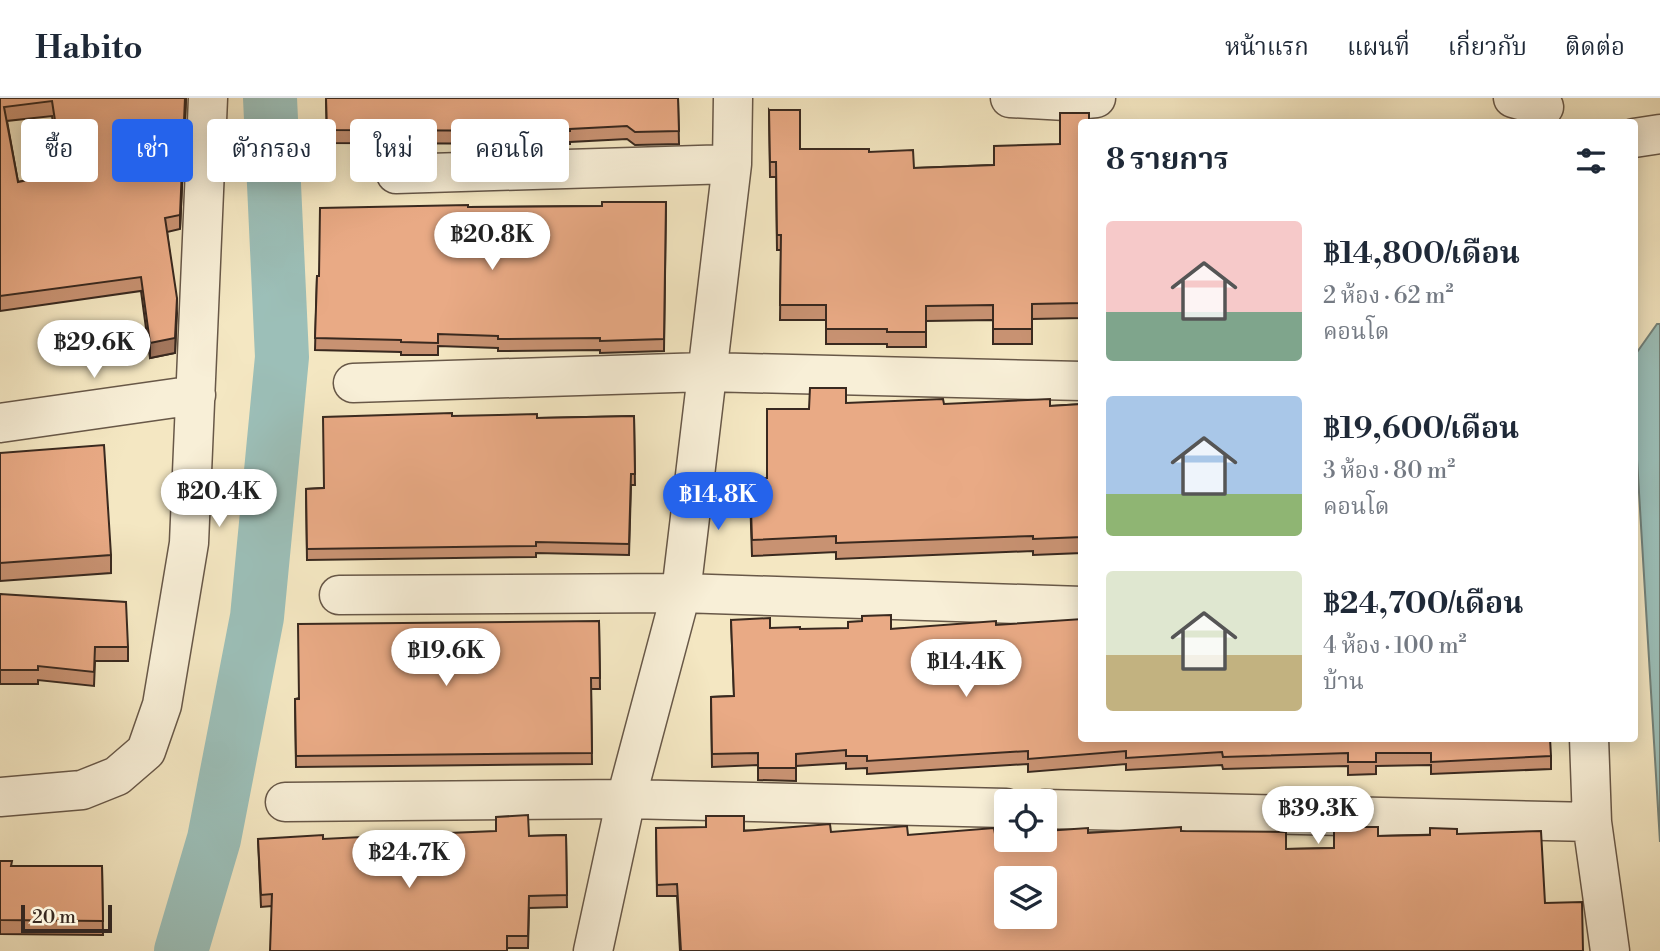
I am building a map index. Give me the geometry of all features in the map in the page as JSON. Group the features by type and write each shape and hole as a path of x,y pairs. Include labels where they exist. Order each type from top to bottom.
{"street":[{"path":"0,797 82,790 117,776 146,751 163,705 189,543 208,98"},
{"path":"593,951 626,799 681,593 732,164 733,98"},
{"path":"1010,98 1066,101 1096,98"},
{"path":"1638,137 1660,134"},
{"path":"437,173 732,164"},
{"path":"353,383 706,372 1078,381"},
{"path":"0,423 196,395"},
{"path":"338,595 681,593 1078,606"},
{"path":"1589,742 1592,822 1610,951"},
{"path":"285,803 626,799 994,808"},
{"path":"1057,809 1592,822"}],"water":[{"path":"1657,324 1660,324 1660,842 1638,476 1638,351"}],"building":[{"path":"0,98 185,98 184,119 112,119 112,182 181,182 180,215 165,218 177,298 175,338 150,343 141,277 0,296"},
{"path":"326,98 678,98 679,131 635,132 627,126 569,131 569,119 451,119 451,131 437,130 437,119 350,119 350,130 336,130 336,119 327,119"},
{"path":"769,110 800,110 800,149 869,149 869,152 913,150 914,168 994,165 994,146 1060,144 1060,113 1089,113 1089,119 1078,119 1078,303 1032,304 1032,329 993,329 993,305 926,306 926,332 826,329 826,305 780,305 781,235 777,235 776,162 770,162"},
{"path":"602,202 666,202 664,339 498,339 498,336 438,334 438,343 315,338 320,208 602,206"},
{"path":"810,388 846,388 846,403 943,399 944,404 1050,399 1050,406 1078,404 1078,537 1033,539 1033,536 836,543 836,536 752,540 750,479 767,478 767,409 809,409"},
{"path":"452,413 452,416 537,414 537,418 634,416 635,474 631,474 629,544 536,542 536,546 307,549 306,489 324,488 323,417"},
{"path":"104,445 111,555 0,563 0,453"},
{"path":"0,594 126,602 128,647 95,647 94,672 38,666 38,670 0,670"},
{"path":"891,615 891,629 996,621 996,625 1078,619 1078,742 1550,742 1551,756 1431,762 1431,753 1376,753 1376,762 1348,762 1348,753 1223,757 1222,752 1126,758 1126,751 1028,759 1028,751 867,761 867,756 846,756 846,750 796,754 796,768 758,768 758,753 712,754 711,697 734,696 731,620 770,618 770,628 848,628 848,622 862,621 862,616"},
{"path":"599,621 600,678 591,678 592,753 296,756 295,699 299,699 298,624"},
{"path":"528,815 529,836 566,835 567,895 529,896 528,936 507,936 507,951 270,951 272,894 261,895 258,839 323,835 323,839 402,835 402,847 449,846 449,833 496,831 496,817"},
{"path":"706,816 744,816 744,831 830,824 831,832 907,826 908,835 994,828 994,852 1057,852 1057,830 1088,828 1088,833 1181,827 1181,831 1286,832 1286,849 1334,848 1334,830 1351,830 1351,827 1378,827 1378,836 1430,835 1430,828 1457,829 1457,834 1541,831 1545,903 1582,902 1583,951 681,951 677,884 657,885 656,828 706,827"},
{"path":"0,861 12,861 11,866 102,866 103,921 0,920"}],"waterway":[{"path":"181,951 214,839 257,617 282,357 270,98"}]}
